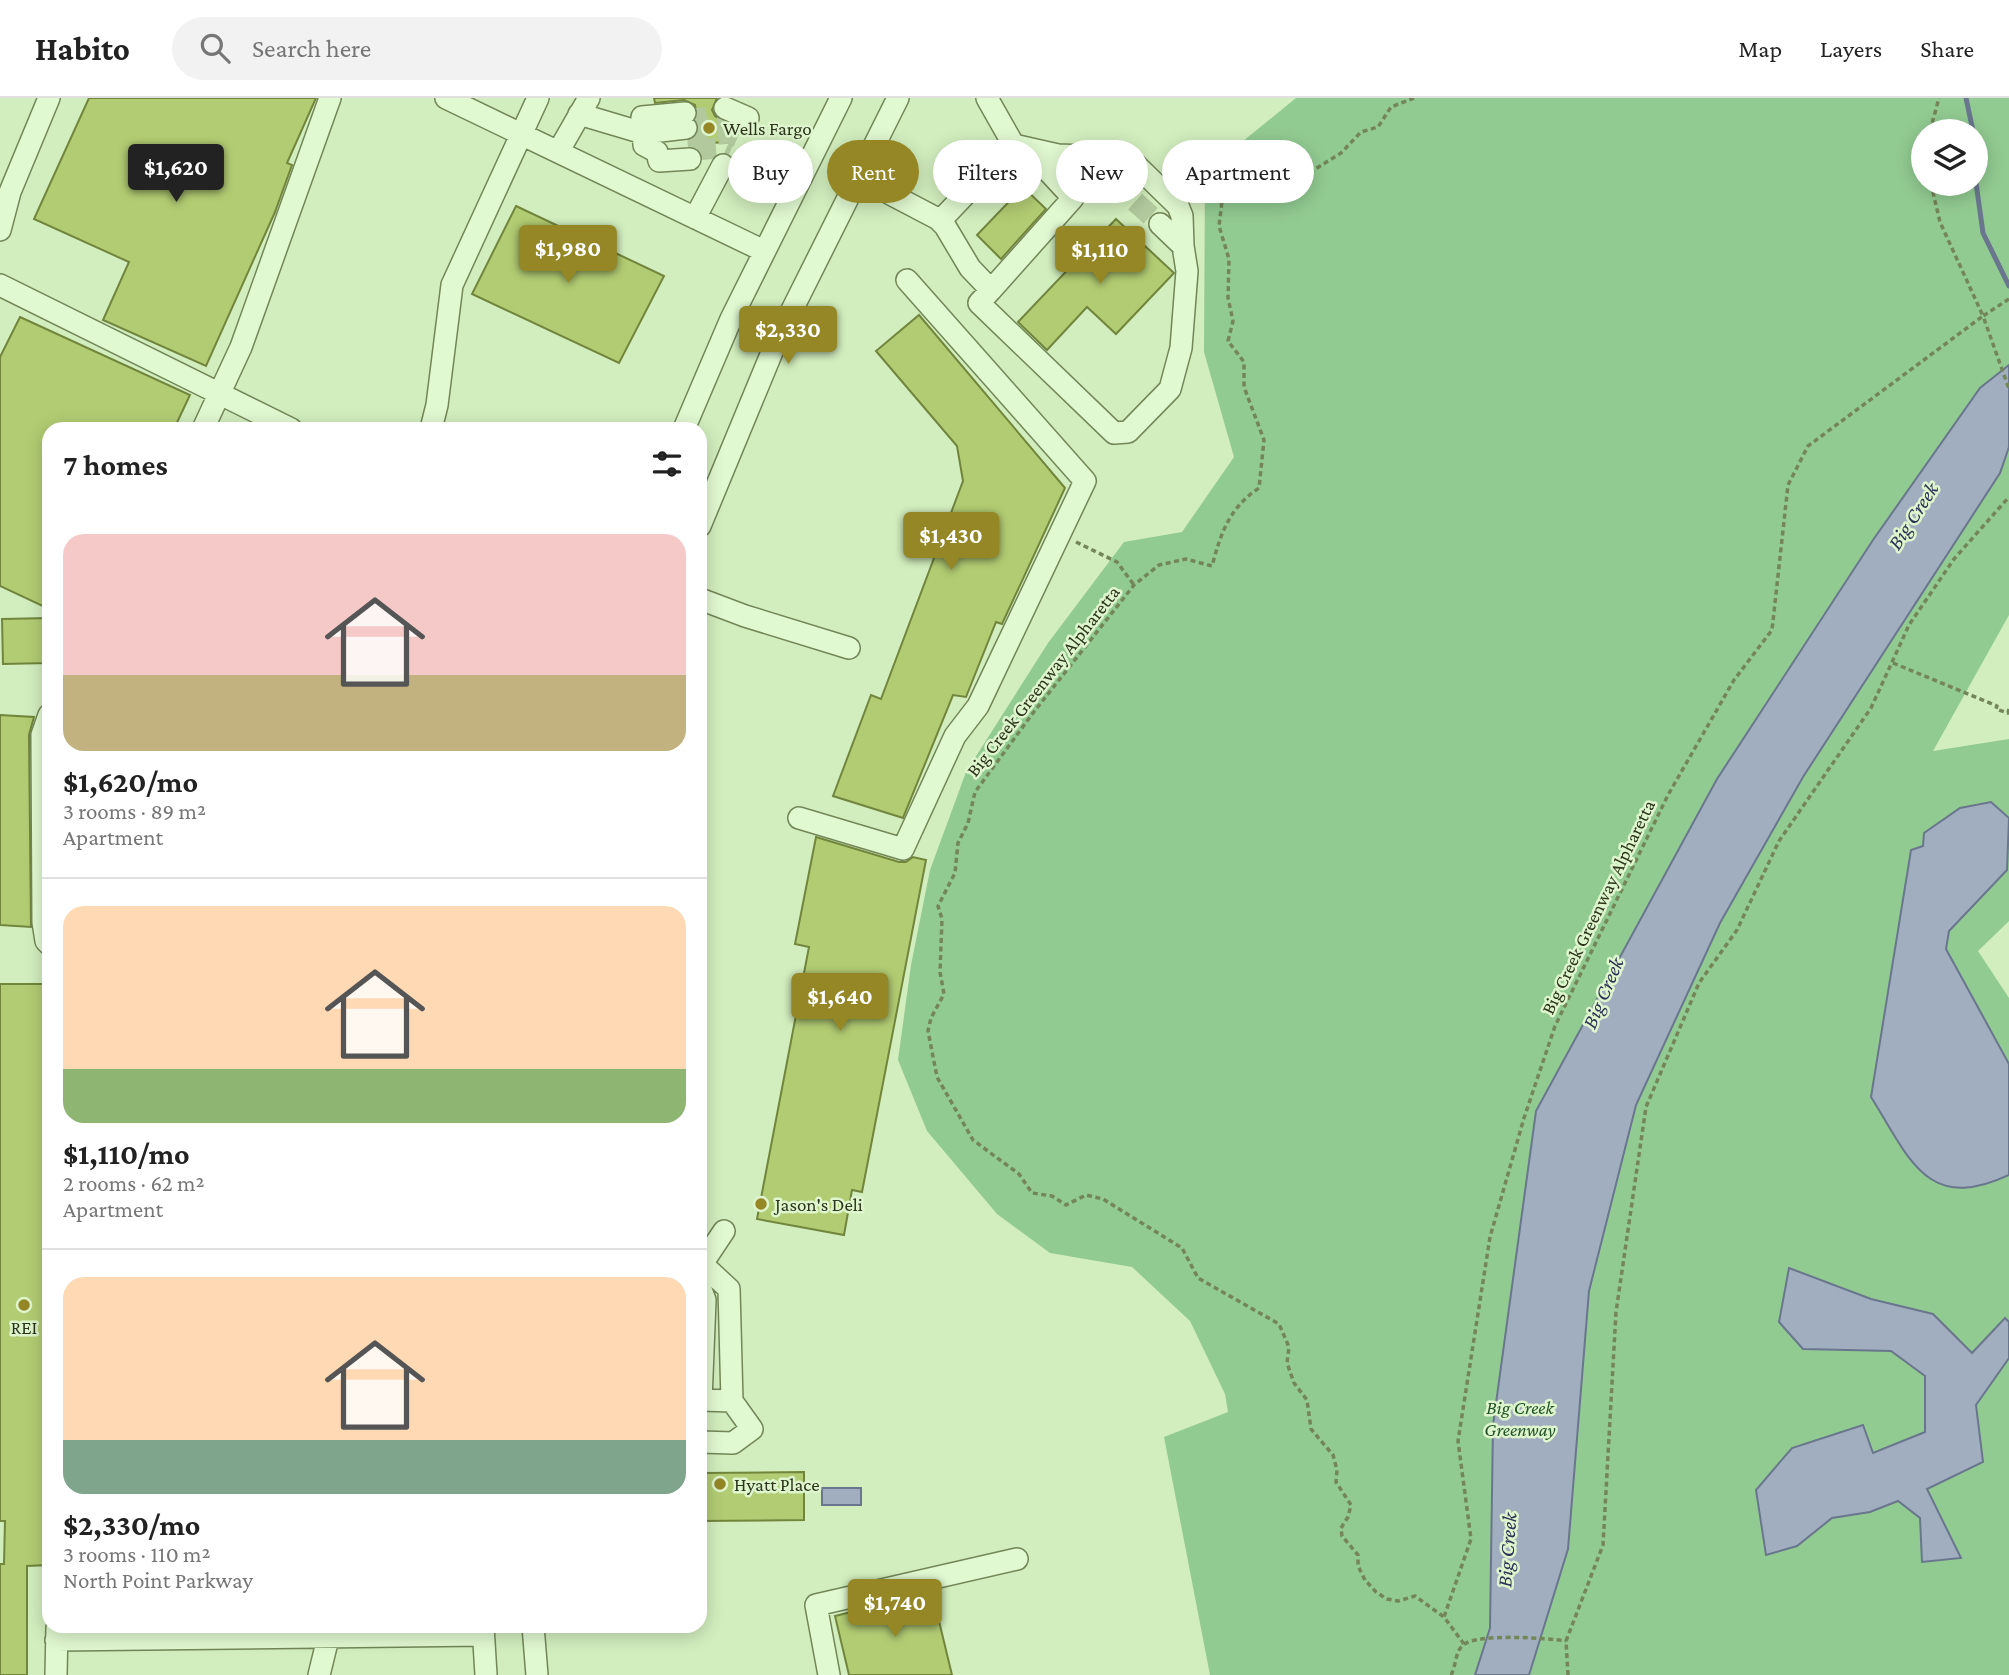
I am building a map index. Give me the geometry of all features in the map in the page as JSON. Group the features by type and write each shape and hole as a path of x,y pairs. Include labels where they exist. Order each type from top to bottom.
{"street":[{"path":"0,230 10,192 49,98"},
{"path":"206,422 241,347 330,98"},
{"path":"446,98 764,251"},
{"path":"432,422 452,285 538,98"},
{"path":"687,422 764,251 841,98"},
{"path":"877,140 898,98"},
{"path":"987,98 1010,140"},
{"path":"558,152 584,106 648,138 687,135 648,138"},
{"path":"1042,151 1058,155 1115,157 1133,162 1178,206 1182,216 1187,271 1181,348 1170,389 1128,432 1114,433 979,303 1068,203"},
{"path":"695,218 722,162"},
{"path":"1042,167 1056,180"},
{"path":"1049,172 1056,173"},
{"path":"707,509 771,352 845,203"},
{"path":"906,203 940,221 971,268 991,289"},
{"path":"940,221 957,203"},
{"path":"1160,225 1183,246"},
{"path":"799,818 903,849 955,736 978,706 1085,481 907,279"},
{"path":"0,285 277,422"},
{"path":"707,602 849,649"},
{"path":"707,1256 724,1231"},
{"path":"707,1270 729,1289 732,1401 752,1429 733,1443 707,1442"},
{"path":"707,1401 732,1401"},
{"path":"829,1675 816,1605 1017,1559"},
{"path":"56,1633 56,1675"},
{"path":"319,1675 330,1633"},
{"path":"483,1633 486,1675"},
{"path":"534,1633 537,1675"}],"path":[{"name":"Big Creek Greenway Alpharetta","path":"1414,98 1391,107 1378,127 1360,132 1341,153 1275,194 1246,192 1222,201 1219,226 1228,259 1228,298 1233,321 1228,341 1244,362 1244,387 1264,440 1259,488 1246,497 1224,526 1212,566 1186,559 1159,565 1134,585 1033,713 975,792 968,823 958,843 955,873 938,906 942,919 940,972 944,994 931,1018 928,1031 937,1077 973,1140 1019,1174 1032,1193 1052,1196 1066,1205 1086,1195 1102,1199 1182,1248 1198,1278 1279,1324 1289,1347 1287,1363 1294,1383 1307,1400 1311,1429 1333,1455 1336,1482 1350,1506 1348,1517 1341,1528 1342,1536 1358,1555 1358,1566 1365,1580 1387,1600 1398,1601 1415,1596 1444,1617 1464,1644"},
{"path":"1933,119 1939,98"},
{"path":"1932,196 1940,222 2000,358 2009,389"},
{"name":"Big Creek Greenway Alpharetta","path":"1444,1617 1471,1539 1458,1441 1490,1237 1524,1118 1555,1026 1668,794 1734,680 1772,630 1788,485 1808,446 2009,299"},
{"path":"1568,1675 1566,1641 1602,1545 1616,1312 1646,1107 1699,983 1737,930 1779,841 1871,708 1909,625 1946,570 2009,497"},
{"path":"1059,535 1117,562 1134,585"},
{"path":"1893,663 1997,706 1996,709 2008,712 2009,709"},
{"path":"1451,1675 1464,1644 1481,1639 1566,1641"}],"green space":[{"name":"Big Creek Greenway","path":"1296,98 2009,98 2009,615 1933,751 2009,739 2009,921 1978,951 2009,998 2009,1322 2004,1318 1972,1353 1933,1314 1871,1299 1803,1349 1891,1351 1926,1376 1925,1432 1873,1453 1863,1425 1792,1448 1756,1490 1797,1546 1832,1518 1870,1512 1898,1501 1920,1518 1960,1558 1926,1489 1983,1462 1976,1405 2009,1358 2009,1675 1210,1675 1164,1437 1228,1412 1225,1394 1190,1321 1132,1267 1050,1253 997,1214 927,1131 898,1060 911,965 930,870 966,772 1048,643 1124,542 1182,532 1234,457 1204,352 1205,203 1314,203 1314,140 1244,140"}],"water":[{"name":"Big Creek","path":"2009,365 2009,447 2000,473 1803,777 1720,923 1636,1105 1589,1291 1568,1549 1529,1675 1475,1675 1490,1628 1493,1425 1536,1111 1717,779 1873,540 1980,388"},
{"path":"1991,802 2009,818 2007,870 1949,931 1946,949 2009,1064 2009,1175 1981,1185 1958,1188 1939,1183 1923,1173 1909,1158 1871,1097 1911,850 1923,846 1924,833 1960,808"},
{"path":"1789,1268 1871,1299 1933,1314 1972,1353 2005,1318 2009,1322 2009,1358 1976,1405 1983,1462 1927,1489 1961,1558 1922,1562 1920,1518 1898,1501 1870,1512 1832,1518 1797,1546 1766,1555 1756,1490 1792,1448 1863,1425 1873,1453 1925,1432 1925,1376 1891,1351 1803,1349 1779,1322"},
{"path":"822,1488 861,1488 861,1505 822,1505"}],"building":[{"path":"89,98 316,98 287,163 292,165 275,212 206,366 103,320 129,262 34,219"},
{"name":"Wells Fargo","path":"654,98 717,98 712,110 715,116 724,122 727,142 694,144 699,127 695,105 684,100 655,103"},
{"path":"1008,203 1040,203 1046,209 1001,259 977,235"},
{"path":"516,206 664,276 619,363 472,294"},
{"path":"1116,219 1174,273 1116,334 1087,307 1047,350 1018,322"},
{"path":"919,315 1065,488 1002,624 996,622 966,697 953,695 903,818 833,796 871,695 881,699 963,481 957,446 876,351"},
{"path":"20,317 190,395 177,422 42,422 42,606 0,586 0,357"},
{"path":"42,618 42,663 3,664 2,619"},
{"path":"0,715 34,717 29,735 31,927 0,925"},
{"path":"816,837 899,862 906,862 913,857 926,860 862,1192 852,1190 844,1235 757,1219 809,947 795,944"},
{"path":"0,984 42,984 42,1565 27,1566 27,1675 0,1675 0,1564 4,1564 5,1521 0,1521"},
{"path":"804,1472 804,1520 707,1521 707,1473"},
{"path":"932,1592 952,1675 849,1675 835,1616"}],"waterway":[{"path":"1966,98 1970,119"},
{"path":"1978,196 1983,233 2009,286"}],"tunnel":[{"path":"686,120 726,115"},
{"path":"687,138 729,133 738,137"},
{"path":"695,150 721,148 728,151"},
{"path":"1137,203 1160,224"}],"place":[{"name":"Wells Fargo","path":"709,128"},
{"name":"Jason's Deli","path":"761,1204"},
{"name":"REI","path":"24,1305"},
{"name":"Hyatt Place","path":"720,1484"}]}
